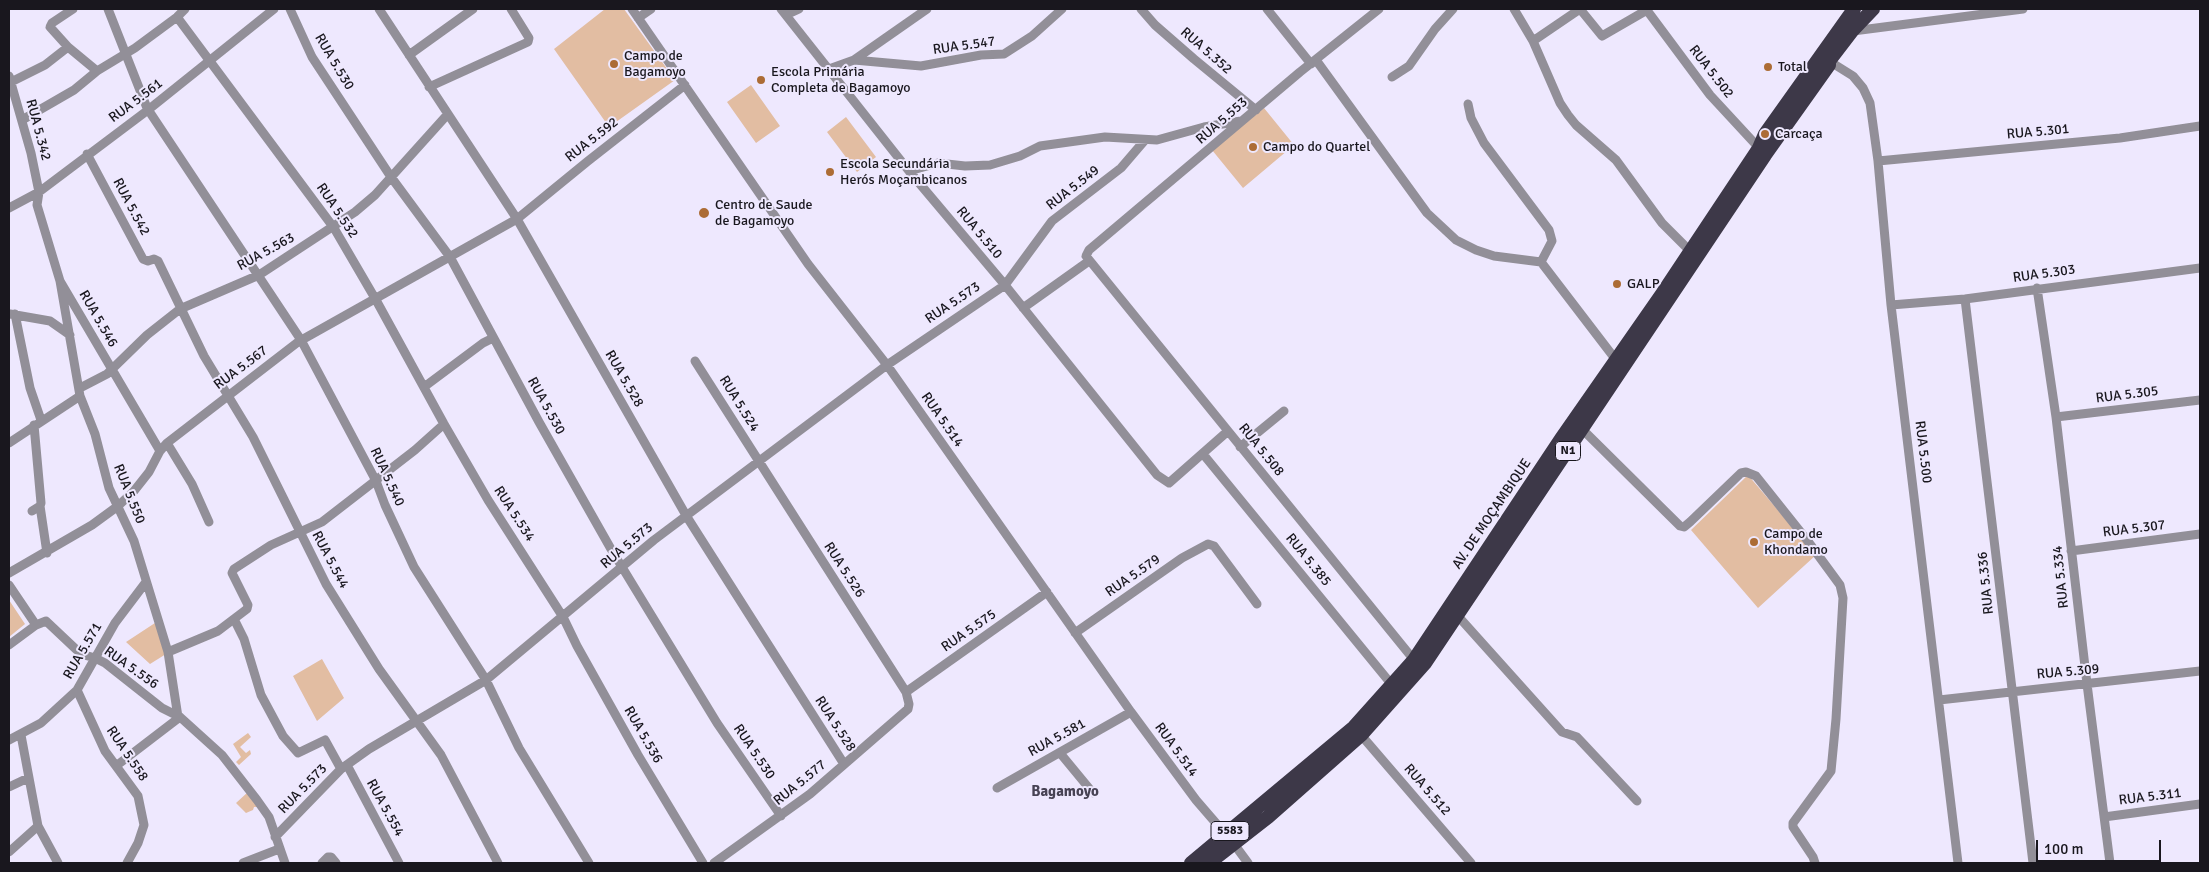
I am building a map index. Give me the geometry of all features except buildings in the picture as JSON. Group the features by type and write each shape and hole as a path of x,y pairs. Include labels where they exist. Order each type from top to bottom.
{"highway":[{"name":"AV. DE MOÇAMBIQUE","path":"1190,863 1230,839 1261,814 1354,727 1414,660 1766,134 1854,9"},
{"name":"N1","path":"1829,63 1852,31 1872,9"},
{"name":"AV. DE MOÇAMBIQUE","path":"1261,814 1275,811 1362,735 1425,663 1765,155 1829,63"},
{"name":"AV. DE MOÇAMBIQUE","path":"1209,863 1230,839"}],"street":[{"path":"73,9 50,25 57,36 68,47 97,70"},
{"name":"RUA 5.540","path":"108,9 148,110 259,274 301,340 324,380 376,481 414,567 486,680 519,748 589,863"},
{"path":"22,120 74,90 97,70 136,48 185,9"},
{"name":"RUA 5.561","path":"9,208 39,192 148,110 274,9"},
{"name":"RUA 5.530","path":"290,9 312,56 391,177 450,257 539,422 624,567 717,723 781,816"},
{"name":"RUA 5.528","path":"379,9 447,115 518,219 687,517 844,764"},
{"path":"409,55 473,9"},
{"path":"429,87 528,42 529,38 511,9"},
{"name":"RUA 5.514","path":"632,9 808,264 887,365 1131,712 1196,800 1248,863"},
{"path":"638,18 651,9"},
{"path":"784,12 799,9"},
{"path":"829,69 854,60 927,9"},
{"name":"RUA 5.547","path":"854,60 922,66 1004,54 1032,36 1062,9"},
{"name":"RUA 5.352","path":"1141,9 1154,25 1256,110"},
{"path":"1267,9 1314,62 1427,213 1456,240 1476,250 1494,256 1541,262 1616,360"},
{"name":"RUA 5.553","path":"1023,308 1088,259 1088,250 1379,9"},
{"path":"1392,77 1410,66 1435,29 1453,9"},
{"path":"1514,9 1533,41 1560,103 1568,115 1576,125 1616,160 1662,223 1689,250"},
{"path":"1533,41 1580,9 1602,36 1646,9"},
{"name":"RUA 5.502","path":"1646,9 1710,95 1758,148"},
{"path":"1852,31 2024,9"},
{"name":"RUA 5.510","path":"784,12 909,171 1004,284 1157,475 1169,483 1203,454"},
{"name":"RUA 5.532","path":"177,17 334,228 424,387"},
{"path":"10,79 38,69 68,47"},
{"name":"RUA 5.500","path":"1829,63 1853,76 1863,88 1870,103 1878,161 1891,305 1958,863"},
{"name":"RUA 5.342","path":"10,79 39,192"},
{"name":"RUA 5.592","path":"518,219 685,85"},
{"path":"1468,104 1471,118 1484,143 1549,230 1552,241 1541,262"},
{"name":"RUA 5.563","path":"9,443 112,370 147,335 180,308 259,274 334,228 362,206 391,177 447,115"},
{"path":"909,171 938,163 965,166 990,165 1020,156 1040,146 1118,137 1145,140 1166,138 1204,127 1242,121"},
{"name":"RUA 5.301","path":"1878,161 2120,138 2200,126"},
{"name":"RUA 5.549","path":"1004,284 1052,221 1121,168 1145,140"},
{"name":"RUA 5.542","path":"88,154 143,259 148,261 157,259"},
{"name":"RUA 5.546","path":"39,192 37,205 60,281 160,451"},
{"name":"RUA 5.567","path":"9,573 92,525 118,506 134,491 149,472 160,451 167,443 301,340 376,300 518,219"},
{"name":"RUA 5.544","path":"157,259 204,356 253,437 326,584 346,619 441,755 498,863"},
{"name":"RUA 5.508","path":"1088,259 1414,660"},
{"name":"RUA 5.303","path":"1891,305 1965,299 2200,268"},
{"name":"RUA 5.550","path":"60,281 80,392 95,434 109,488 134,541 168,652 179,717"},
{"name":"RUA 5.573","path":"275,837 344,767 416,721 486,680 624,567 654,540 887,365 1004,284"},
{"name":"RUA 5.334","path":"2037,288 2056,417 2110,863"},
{"name":"RUA 5.336","path":"1965,299 1990,492 2011,691 2033,863"},
{"path":"46,553 36,508 37,422 12,314 50,321 70,335"},
{"path":"424,387 482,343 494,338"},
{"name":"RUA 5.524","path":"695,361 759,462"},
{"name":"RUA 5.534","path":"424,387 488,500 563,617"},
{"name":"RUA 5.305","path":"2056,417 2200,400"},
{"path":"1240,447 1284,411"},
{"path":"168,652 218,632 248,608 232,571 257,553 322,522 376,481 444,424"},
{"path":"1582,429 1680,526 1684,527 1690,522 1741,473 1746,472 1756,476 1840,585 1843,598 1831,771 1793,823 1793,828 1815,863"},
{"path":"1203,454 1228,431"},
{"path":"167,443 192,484 209,522"},
{"name":"RUA 5.385","path":"1203,454 1392,685"},
{"name":"RUA 5.526","path":"759,462 906,692"},
{"name":"RUA 5.307","path":"2072,551 2200,534"},
{"name":"RUA 5.579","path":"1075,633 1182,558 1208,544 1214,546 1257,604"},
{"name":"RUA 5.571","path":"9,740 41,723 77,690 115,623 146,582"},
{"path":"9,585 36,625 9,645"},
{"name":"RUA 5.575","path":"906,692 1048,592"},
{"path":"1457,616 1562,732 1577,737 1637,801"},
{"name":"RUA 5.536","path":"563,617 638,756 703,863"},
{"name":"RUA 5.554","path":"234,619 244,639 261,695 283,736 298,753 325,740 344,767 400,863"},
{"name":"RUA 5.556","path":"36,625 46,621 81,654 95,658 126,678 162,708 179,717 222,755 269,817 285,863"},
{"name":"RUA 5.309","path":"1938,700 2200,671"},
{"name":"RUA 5.558","path":"77,690 95,730 116,766 138,796 144,825 138,844 127,863"},
{"name":"RUA 5.577","path":"714,863 781,816 908,709 909,699 906,692"},
{"name":"RUA 5.581","path":"997,788 1131,712"},
{"path":"116,766 179,717"},
{"path":"21,735 38,826 58,863"},
{"name":"RUA 5.512","path":"1362,735 1471,863"},
{"path":"1060,752 1093,794"},
{"path":"9,787 28,778"},
{"name":"RUA 5.311","path":"2104,817 2200,804"},
{"path":"9,852 38,826"},
{"path":"243,863 279,849"},
{"path":"322,863 328,857 331,857 336,863"}],"shaded area":[{"name":"Campo de Bagamoyo","path":"605,9 624,9 675,80 609,127 554,49"},
{"path":"751,85 780,126 756,143 727,102"},
{"name":"Campo do Quartel","path":"1264,108 1294,145 1243,188 1212,150"},
{"path":"846,117 876,157 857,172 827,132"},
{"name":"Campo de Khondamo","path":"1748,475 1816,555 1758,608 1691,530"},
{"path":"9,600 25,624 9,637"},
{"path":"155,623 166,654 150,664 126,642"},
{"path":"322,659 344,698 317,721 293,676"},
{"path":"248,733 251,737 240,747 246,753 250,750 251,754 239,765 236,762 241,757 233,744"},
{"path":"248,792 258,807 254,807 253,810 246,813 236,803"}],"place":[{"name":"Campo de Bagamoyo","path":"614,64"},
{"name":"Total","path":"1768,67"},
{"name":"Escola Primária Completa de Bagamoyo","path":"761,80"},
{"name":"Carcaça","path":"1765,134"},
{"name":"Campo do Quartel","path":"1253,147"},
{"name":"Escola Secundária Herós Moçambicanos","path":"830,172"},
{"name":"Centro de Saude de Bagamoyo","path":"704,213"},
{"name":"GALP","path":"1617,284"},
{"name":"Campo de Khondamo","path":"1754,542"}],"district":[{"name":"Bagamoyo","path":"1065,792"}]}
